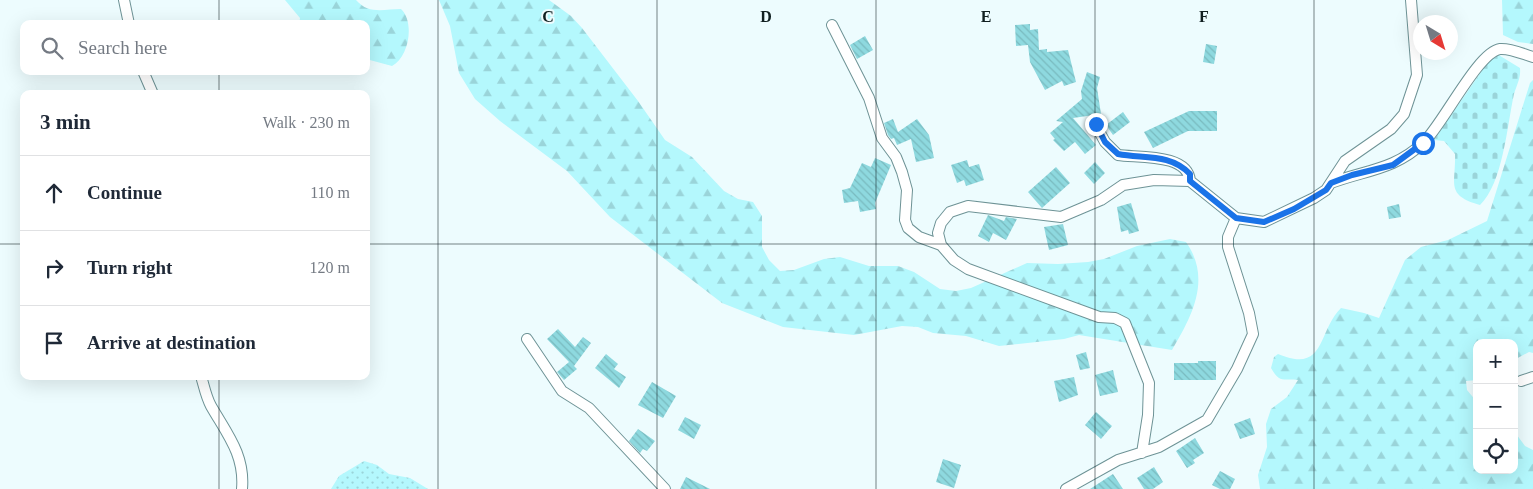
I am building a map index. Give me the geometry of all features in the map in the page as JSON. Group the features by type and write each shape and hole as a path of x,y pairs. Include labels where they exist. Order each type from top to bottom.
{"street":[{"path":"124,0 128,20"},
{"path":"1142,453 1148,416 1149,383 1125,323 1115,318 1099,316 968,269 954,260 941,245 938,233 940,223 950,212 968,206 1061,217 1101,200 1123,185 1154,180 1190,181 1236,218 1264,222 1279,216 1314,198 1331,183 1345,161 1396,124 1404,114 1410,101 1417,74 1411,0"},
{"path":"832,25 869,98 882,138 896,157 902,172 906,190 905,220 908,228 919,237 941,245"},
{"path":"1331,183 1352,175 1393,165 1423,143 1439,125 1478,66 1496,50 1502,48 1533,57"},
{"path":"145,75 151,90"},
{"path":"1093,120 1105,142 1118,154 1157,157 1172,161 1190,174 1190,181"},
{"path":"1066,489 1118,460 1159,447 1207,420 1248,350 1253,334 1250,313 1228,248 1228,237 1236,218"},
{"path":"527,339 562,391 589,408 665,489"},
{"path":"1521,381 1533,377"},
{"path":"202,380 210,404 236,446 242,466 242,489"}],"green space":[{"path":"285,0 356,0 366,8 371,9 401,9 408,22 408,39 403,55 392,66 370,60 370,20 300,20"},
{"path":"439,0 549,0 571,16 638,101 665,140 692,157 724,191 738,199 753,202 762,216 762,247 769,260 780,271 794,270 824,259 840,257 869,266 898,266 914,272 940,289 956,291 971,288 1027,263 1058,264 1088,262 1104,259 1137,246 1170,239 1186,242 1194,256 1198,270 1198,283 1192,311 1172,350 1079,335 1064,339 999,346 966,336 933,333 918,327 902,326 854,335 783,327 722,303 610,217 567,171 500,121 475,99 459,73 450,26"},
{"path":"1502,0 1533,0 1533,44 1518,42 1503,35"},
{"path":"1497,54 1520,68 1520,75 1514,94 1499,169 1488,195 1480,205 1461,197 1457,192 1454,181 1455,154 1444,141 1434,140 1492,56"},
{"path":"1533,80 1533,353 1529,352 1518,358 1518,339 1473,339 1473,380 1466,381 1467,390 1473,397 1473,474 1518,474 1518,436 1525,446 1533,450 1533,489 1260,489 1258,475 1267,447 1266,424 1271,409 1287,397 1298,380 1282,379 1277,376 1271,368 1274,357 1278,354 1294,359 1305,359 1313,355 1333,318 1341,308 1379,318 1405,260 1421,247 1448,240 1487,221 1530,83"},
{"path":"364,461 377,465 389,474 410,478 428,489 331,489 339,476"}],"building":[{"path":"1030,24 1030,30 1038,29 1039,50 1047,49 1047,52 1068,50 1076,82 1064,86 1062,81 1045,90 1030,62 1028,45 1016,46 1015,25"},
{"path":"865,36 873,50 857,59 850,45"},
{"path":"1206,44 1217,46 1214,64 1203,62"},
{"path":"1087,72 1100,77 1097,88 1101,114 1073,118 1096,145 1085,154 1075,142 1064,151 1053,140 1055,139 1050,133 1063,122 1056,121 1082,99 1081,91"},
{"path":"1189,111 1217,111 1217,131 1188,131 1153,148 1144,132"},
{"path":"1123,112 1130,122 1113,135 1106,125"},
{"path":"893,119 898,132 917,119 929,135 934,158 916,162 911,139 897,145 894,138 891,139 888,135 884,123"},
{"path":"875,158 891,165 875,203 876,209 860,212 858,201 844,203 842,190 850,188 862,163 871,167"},
{"path":"967,160 969,167 979,164 984,180 966,186 964,180 957,183 951,165"},
{"path":"1095,162 1105,173 1094,184 1084,173"},
{"path":"1056,167 1070,183 1042,208 1028,192"},
{"path":"1131,203 1139,231 1129,234 1128,230 1121,232 1117,207"},
{"path":"1399,204 1401,217 1389,219 1387,207"},
{"path":"988,215 1004,221 1006,217 1017,219 1006,240 993,233 989,242 978,236"},
{"path":"1063,224 1068,245 1049,250 1044,227"},
{"path":"558,329 575,347 583,337 591,343 574,366 577,369 564,380 557,372 569,362 547,339"},
{"path":"1086,352 1090,368 1080,370 1076,355"},
{"path":"606,354 618,364 614,369 626,377 619,388 595,368"},
{"path":"1198,361 1216,361 1216,380 1174,380 1174,363 1198,363"},
{"path":"1113,370 1118,392 1100,396 1095,375"},
{"path":"1074,377 1078,395 1059,402 1054,381"},
{"path":"652,382 676,396 663,418 638,405"},
{"path":"1096,412 1112,426 1101,439 1085,425"},
{"path":"685,417 701,425 694,439 678,430"},
{"path":"1250,418 1255,434 1240,439 1234,424"},
{"path":"638,429 655,441 647,451 643,449 640,453 629,441"},
{"path":"1195,438 1204,453 1193,460 1195,463 1187,468 1176,451"},
{"path":"943,459 961,465 954,488 936,482"},
{"path":"1154,467 1163,482 1153,489 1144,489 1137,478"},
{"path":"1220,471 1235,479 1230,489 1220,489 1212,485"},
{"path":"1113,474 1123,489 1090,489"},
{"path":"686,477 710,489 680,489"}],"route":[{"path":"1096,124 1105,142 1118,154 1157,157 1172,161 1190,174 1190,181 1236,218 1253,222 1264,222 1294,209 1326,190 1331,183 1352,175 1393,165 1423,143"}]}
